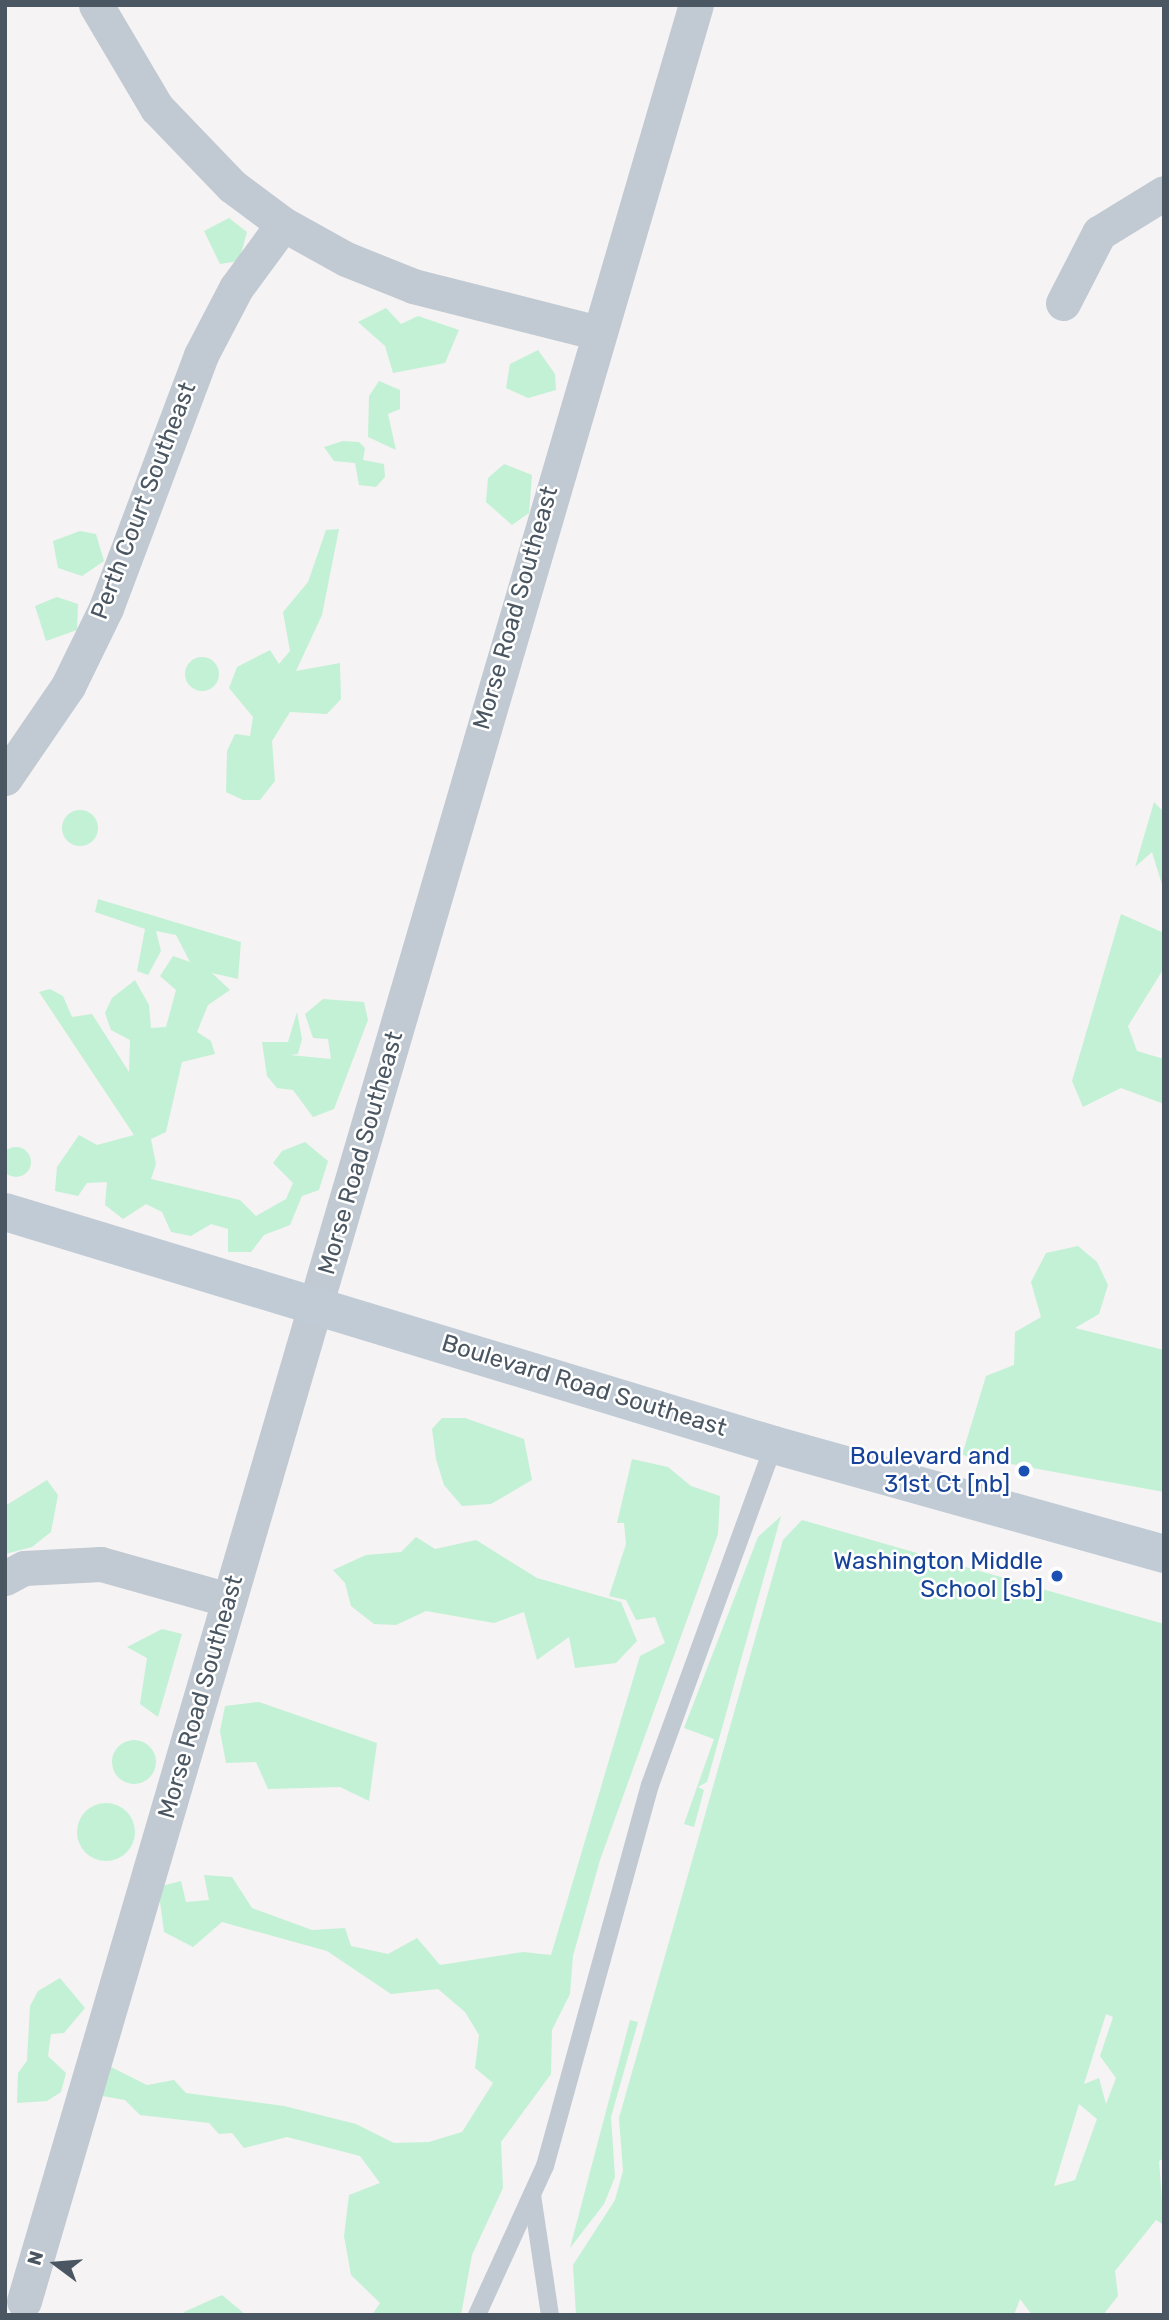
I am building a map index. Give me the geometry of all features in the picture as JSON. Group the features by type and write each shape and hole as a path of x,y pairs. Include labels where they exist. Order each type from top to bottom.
{"street":[{"path":"96,5 158,108 232,186 283,224 346,259 413,286 595,332"},
{"name":"Morse Road Southeast","path":"24,2301 318,1305 595,332 695,5"},
{"path":"1063,303 1099,233 1164,192"},
{"name":"Perth Court Southeast","path":"5,778 68,686 106,608 201,355 236,288 283,224"},
{"name":"Boulevard Road Southeast","path":"5,1212 774,1445 1164,1554"},
{"path":"5,1578 24,1568 101,1564 229,1600"}],"lane":[{"path":"477,2315 484,2287 532,2195 650,1785 774,1445"},
{"path":"532,2195 550,2315"}],"green space":[{"path":"229,218 247,232 239,261 220,264 204,231"},
{"path":"386,308 401,324 418,316 459,330 445,363 393,373 385,346 358,322"},
{"path":"538,350 555,374 556,390 528,398 506,388 510,364"},
{"path":"379,381 400,390 400,409 388,414 396,450 368,437 369,396"},
{"path":"343,441 359,442 365,448 363,460 384,464 385,477 376,487 359,485 355,463 334,461 324,447"},
{"path":"504,464 532,475 529,513 512,525 486,502 488,478"},
{"path":"339,529 322,615 296,671 340,663 341,699 327,714 290,712 272,741 275,781 260,800 243,800 226,792 227,751 235,734 250,736 253,717 229,688 237,667 270,650 279,664 290,651 283,612 308,582 326,530"},
{"path":"80,531 96,534 104,561 82,576 58,568 53,541"},
{"path":"57,597 78,604 77,630 46,641 35,606"},
{"path":"202,657 214,662 219,674 214,686 202,691 190,686 185,674 190,662"},
{"path":"1154,802 1164,812 1164,891 1152,852 1135,867"},
{"path":"80,810 93,815 98,828 93,841 80,846 67,841 62,828 67,815"},
{"path":"98,899 241,942 238,979 212,973 230,990 208,1005 197,1032 211,1041 215,1054 182,1062 166,1132 151,1139 156,1164 151,1179 240,1200 256,1216 286,1199 293,1183 273,1163 282,1151 305,1142 328,1161 319,1190 302,1196 290,1225 264,1235 251,1252 228,1252 228,1229 211,1224 191,1236 171,1232 162,1212 146,1204 123,1219 105,1205 107,1182 87,1183 78,1196 55,1191 57,1167 79,1135 97,1145 134,1135 39,992 50,989 63,996 72,1017 92,1014 129,1072 130,1040 111,1030 105,1013 112,998 135,980 149,1005 151,1028 166,1027 176,990 160,976 173,956 190,962 176,935 156,931 161,951 148,975 137,971 145,929 95,912"},
{"path":"1121,914 1164,933 1164,968 1128,1026 1137,1051 1164,1059 1164,1104 1121,1088 1083,1107 1072,1081"},
{"path":"323,999 364,1002 368,1020 334,1109 313,1117 293,1090 277,1088 267,1076 262,1042 288,1042 297,1012 302,1039 298,1054 290,1055 331,1059 328,1039 313,1038 305,1014"},
{"path":"16,1147 22,1148 30,1156 30,1168 22,1176 16,1177 10,1176 2,1168 1,1162 2,1156 10,1148"},
{"path":"1078,1246 1097,1262 1108,1285 1099,1314 1075,1328 1164,1350 1164,1492 962,1455 986,1376 1014,1365 1015,1332 1041,1317 1031,1282 1046,1253"},
{"path":"442,1418 465,1418 524,1439 532,1480 491,1504 462,1506 444,1485 436,1459 432,1429"},
{"path":"632,1459 668,1467 691,1486 720,1496 718,1534 600,1860 573,1956 570,1994 552,2030 551,2074 501,2142 503,2188 472,2255 461,2315 372,2315 380,2303 351,2275 344,2236 349,2195 380,2183 360,2156 287,2137 244,2148 232,2133 219,2134 209,2123 140,2115 125,2100 96,2095 105,2064 147,2085 174,2080 186,2093 284,2106 356,2124 394,2143 429,2142 462,2132 493,2083 475,2068 479,2035 465,2012 438,1989 391,1994 327,1951 222,1922 193,1947 164,1932 158,1887 181,1881 186,1902 209,1900 204,1875 232,1877 252,1908 312,1930 345,1928 351,1946 388,1954 417,1938 440,1965 523,1952 551,1955 640,1656 665,1643 655,1617 636,1620 626,1600 609,1596 626,1544 624,1523 617,1523"},
{"path":"47,1480 58,1495 51,1532 32,1547 5,1554 5,1506"},
{"path":"781,1516 707,1782 698,1787 704,1790 694,1827 684,1824 714,1739 684,1728 758,1537"},
{"path":"802,1520 1164,1624 1164,2158 1159,2161 1164,2225 1156,2220 1115,2271 1118,2296 1103,2315 1032,2315 1020,2299 1014,2315 576,2315 573,2265 615,2200 623,2171 619,2118 783,1540","holes":["1106,2014 1113,2017 1100,2056 1116,2078 1106,2104 1099,2078 1084,2084","1079,2104 1097,2119 1075,2180 1054,2186"]},
{"path":"416,1537 435,1549 476,1540 537,1578 621,1602 637,1641 616,1663 575,1668 569,1637 537,1660 524,1612 494,1623 426,1611 396,1625 374,1624 351,1606 345,1583 333,1570 366,1555 401,1552"},
{"path":"162,1629 182,1634 158,1717 140,1704 147,1658 127,1647"},
{"path":"259,1702 377,1743 369,1801 340,1787 268,1789 256,1762 226,1763 220,1731 225,1706"},
{"path":"134,1740 149,1747 156,1762 149,1777 134,1784 119,1777 112,1762 119,1747"},
{"path":"106,1803 122,1808 130,1816 135,1832 130,1848 122,1856 106,1861 90,1856 82,1848 77,1832 82,1816 90,1808"},
{"path":"60,1978 85,2008 64,2033 51,2034 48,2056 66,2073 61,2092 47,2101 17,2103 18,2073 27,2061 30,2006 38,1991"},
{"path":"630,2020 638,2022 611,2117 615,2177 604,2204 570,2248"},
{"path":"222,2295 246,2315 183,2315 184,2312"}],"place":[{"name":"Boulevard and 31st Ct [nb]","path":"1024,1471"},
{"name":"Washington Middle School [sb]","path":"1057,1576"}]}
